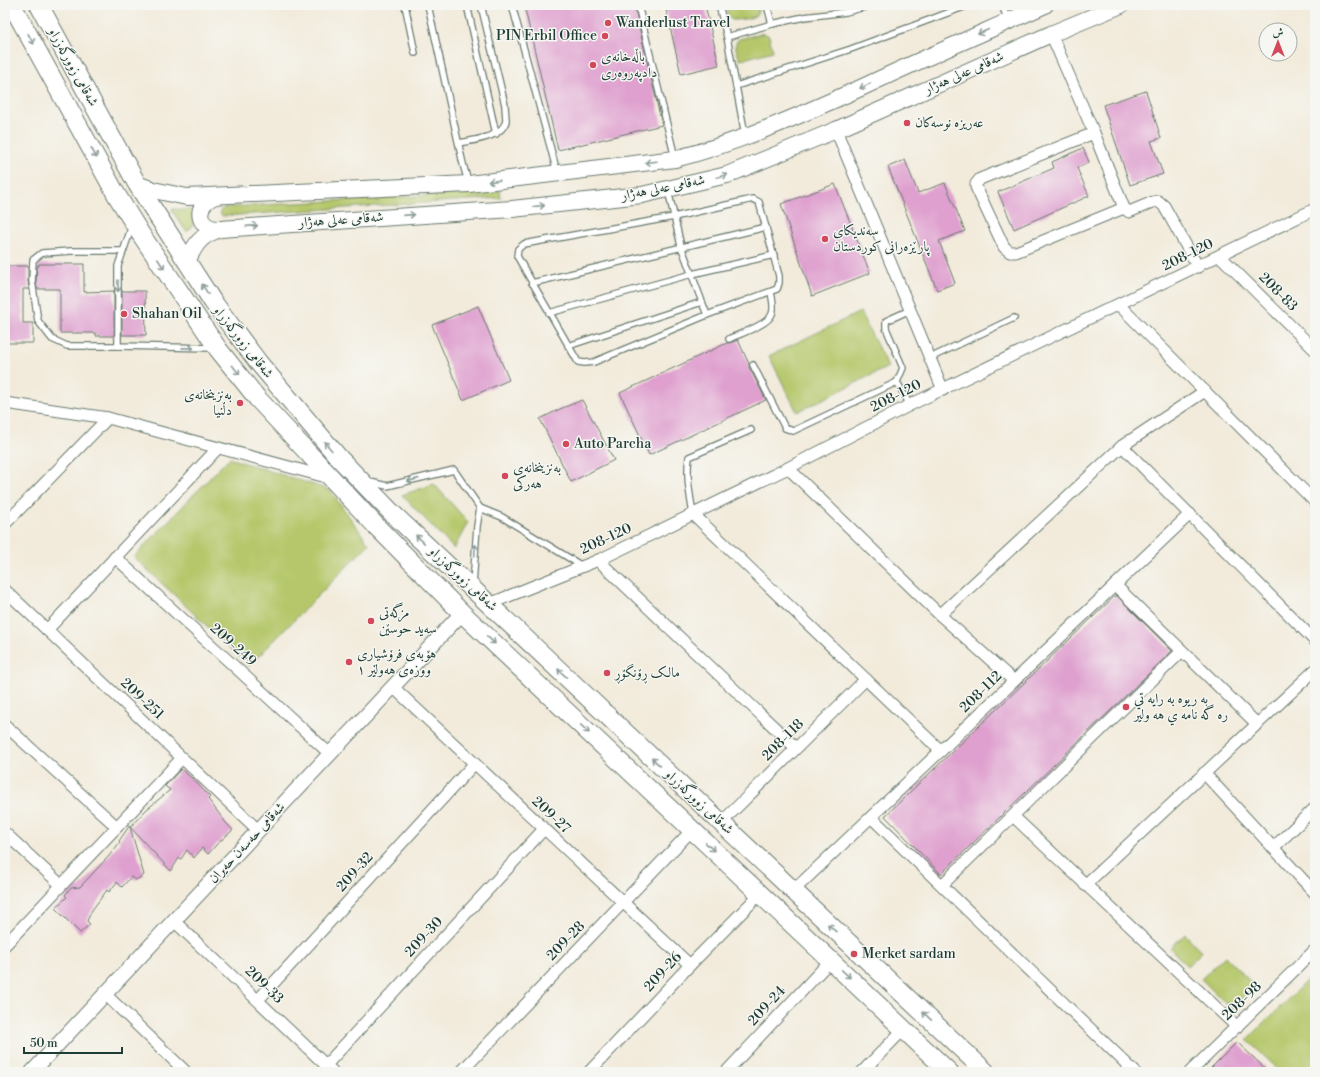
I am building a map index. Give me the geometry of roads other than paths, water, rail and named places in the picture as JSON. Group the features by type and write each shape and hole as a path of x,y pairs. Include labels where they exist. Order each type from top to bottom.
{"main road":[{"name":"شەقامی زوورگەزراو","path":"12,5 116,194 133,222 218,349 257,398 330,478 462,613 949,1072"},
{"name":"شەقامی زوورگەزراو","path":"39,5 138,184 213,302 258,362 339,458 392,512 473,589 986,1072"},
{"name":"شەقامی عەلی هەژار","path":"138,184 153,190 188,197 216,196 469,184 675,159 706,151 745,137 836,99 1045,5"},
{"name":"شەقامی عەلی هەژار","path":"187,262 193,248 200,240 209,232 220,229 512,209 642,195 727,175 836,130 1051,34 1120,5"},
{"path":"216,196 206,200 200,214 202,220 210,227 220,229"},
{"path":"930,1054 948,1036"}],"street":[{"path":"1051,34 1094,133 1124,208 1129,212 1158,201 1164,206 1198,267"},
{"path":"836,130 943,390"},
{"path":"1094,133 980,179 976,184 976,187 1004,247 1010,252 1016,252 1124,208"},
{"name":"208-120","path":"489,604 598,560 1315,209"},
{"name":"208-83","path":"1220,256 1315,350"},
{"path":"1119,305 1315,502"},
{"path":"940,615 1122,446 1205,391"},
{"path":"5,403 108,418 330,478"},
{"path":"5,524 108,418"},
{"path":"1122,446 1315,641"},
{"path":"47,630 218,448"},
{"path":"788,468 940,615 1014,682"},
{"path":"693,514 941,751"},
{"name":"208-112","path":"793,891 1190,514"},
{"name":"209-249","path":"115,557 330,754"},
{"path":"598,560 796,748"},
{"path":"1115,585 1257,724"},
{"name":"209-251","path":"5,590 258,831"},
{"name":"شەقامی حەسەن حەیران","path":"32,1072 462,613"},
{"path":"942,886 1182,651"},
{"path":"1085,885 1315,670"},
{"name":"208-118","path":"721,823 866,679"},
{"name":"209-27","path":"393,687 690,965"},
{"path":"5,725 117,827"},
{"path":"5,945 182,758"},
{"name":"209-32","path":"258,1000 474,764"},
{"path":"1204,773 1315,893"},
{"path":"1273,848 1315,808"},
{"path":"1013,816 1237,1027"},
{"path":"871,817 1135,1072"},
{"name":"209-30","path":"329,1068 544,829"},
{"name":"209-28","path":"461,1072 692,830"},
{"path":"5,833 61,886"},
{"name":"209-26","path":"589,1072 690,965 760,894"},
{"name":"209-33","path":"174,921 329,1068"},
{"name":"208-98","path":"1190,1072 1315,950"},
{"name":"209-24","path":"726,1072 831,960"},
{"path":"105,994 185,1072"},
{"path":"862,1072 904,1029"}],"lane":[{"path":"405,5 415,53"},
{"path":"428,5 469,184"},
{"path":"467,5 496,134"},
{"path":"459,143 496,134 501,130 506,121 504,105 481,5"},
{"path":"512,5 557,174"},
{"path":"638,5 675,159"},
{"path":"719,5 743,119 745,137"},
{"path":"767,5 772,24"},
{"path":"726,37 772,24 804,17 846,12 872,5"},
{"path":"736,86 851,50 969,5"},
{"path":"1002,5 1008,21"},
{"path":"668,189 681,246 706,315"},
{"path":"753,199 759,202 766,227 779,276 777,290 706,315 594,362 578,362 517,256 518,249 524,244 674,217 753,199"},
{"path":"118,346 118,266 133,222"},
{"path":"532,283 681,246 766,227"},
{"path":"123,251 71,251 42,253 33,260 32,281 38,321 52,338 67,346 218,349"},
{"path":"549,313 692,274 774,255"},
{"path":"729,339 768,321 774,309 770,292"},
{"path":"568,346 702,302"},
{"path":"753,365 785,428 793,431 896,382 903,368 886,328 886,321 910,310"},
{"path":"930,358 1014,318"},
{"path":"896,382 910,406"},
{"path":"693,514 688,487 687,468 689,457 751,430"},
{"path":"360,480 387,486 454,470 480,508 502,517 582,566"},
{"path":"473,589 477,526 480,508"}],"place":[{"name":"Wanderlust Travel","path":"608,23"},
{"name":"PIN Erbil Office","path":"605,36"},
{"name":"باڵەخانەی دادپەروەری","path":"593,65"},
{"name":"عەریزە نوسەکان","path":"907,123"},
{"name":"سەندیکای پارێزەرانی کوردستان","path":"825,239"},
{"name":"Shahan Oil","path":"124,314"},
{"name":"بەنزینخانەی دڵنیا","path":"240,403"},
{"name":"Auto Parcha","path":"566,444"},
{"name":"بەنزینخانەی هەرکی","path":"505,476"},
{"name":"مزگەتی سەید حوسێن","path":"371,621"},
{"name":"هۆبەی فرۆشیاری ووزەی هەولێر ١","path":"349,662"},
{"name":"مالک ڕۆنگۆڕ","path":"607,673"},
{"name":"به ريوه به رايه تي ره گه نامه ي هه ولير","path":"1126,707"},
{"name":"Merket sardam","path":"854,954"}]}
